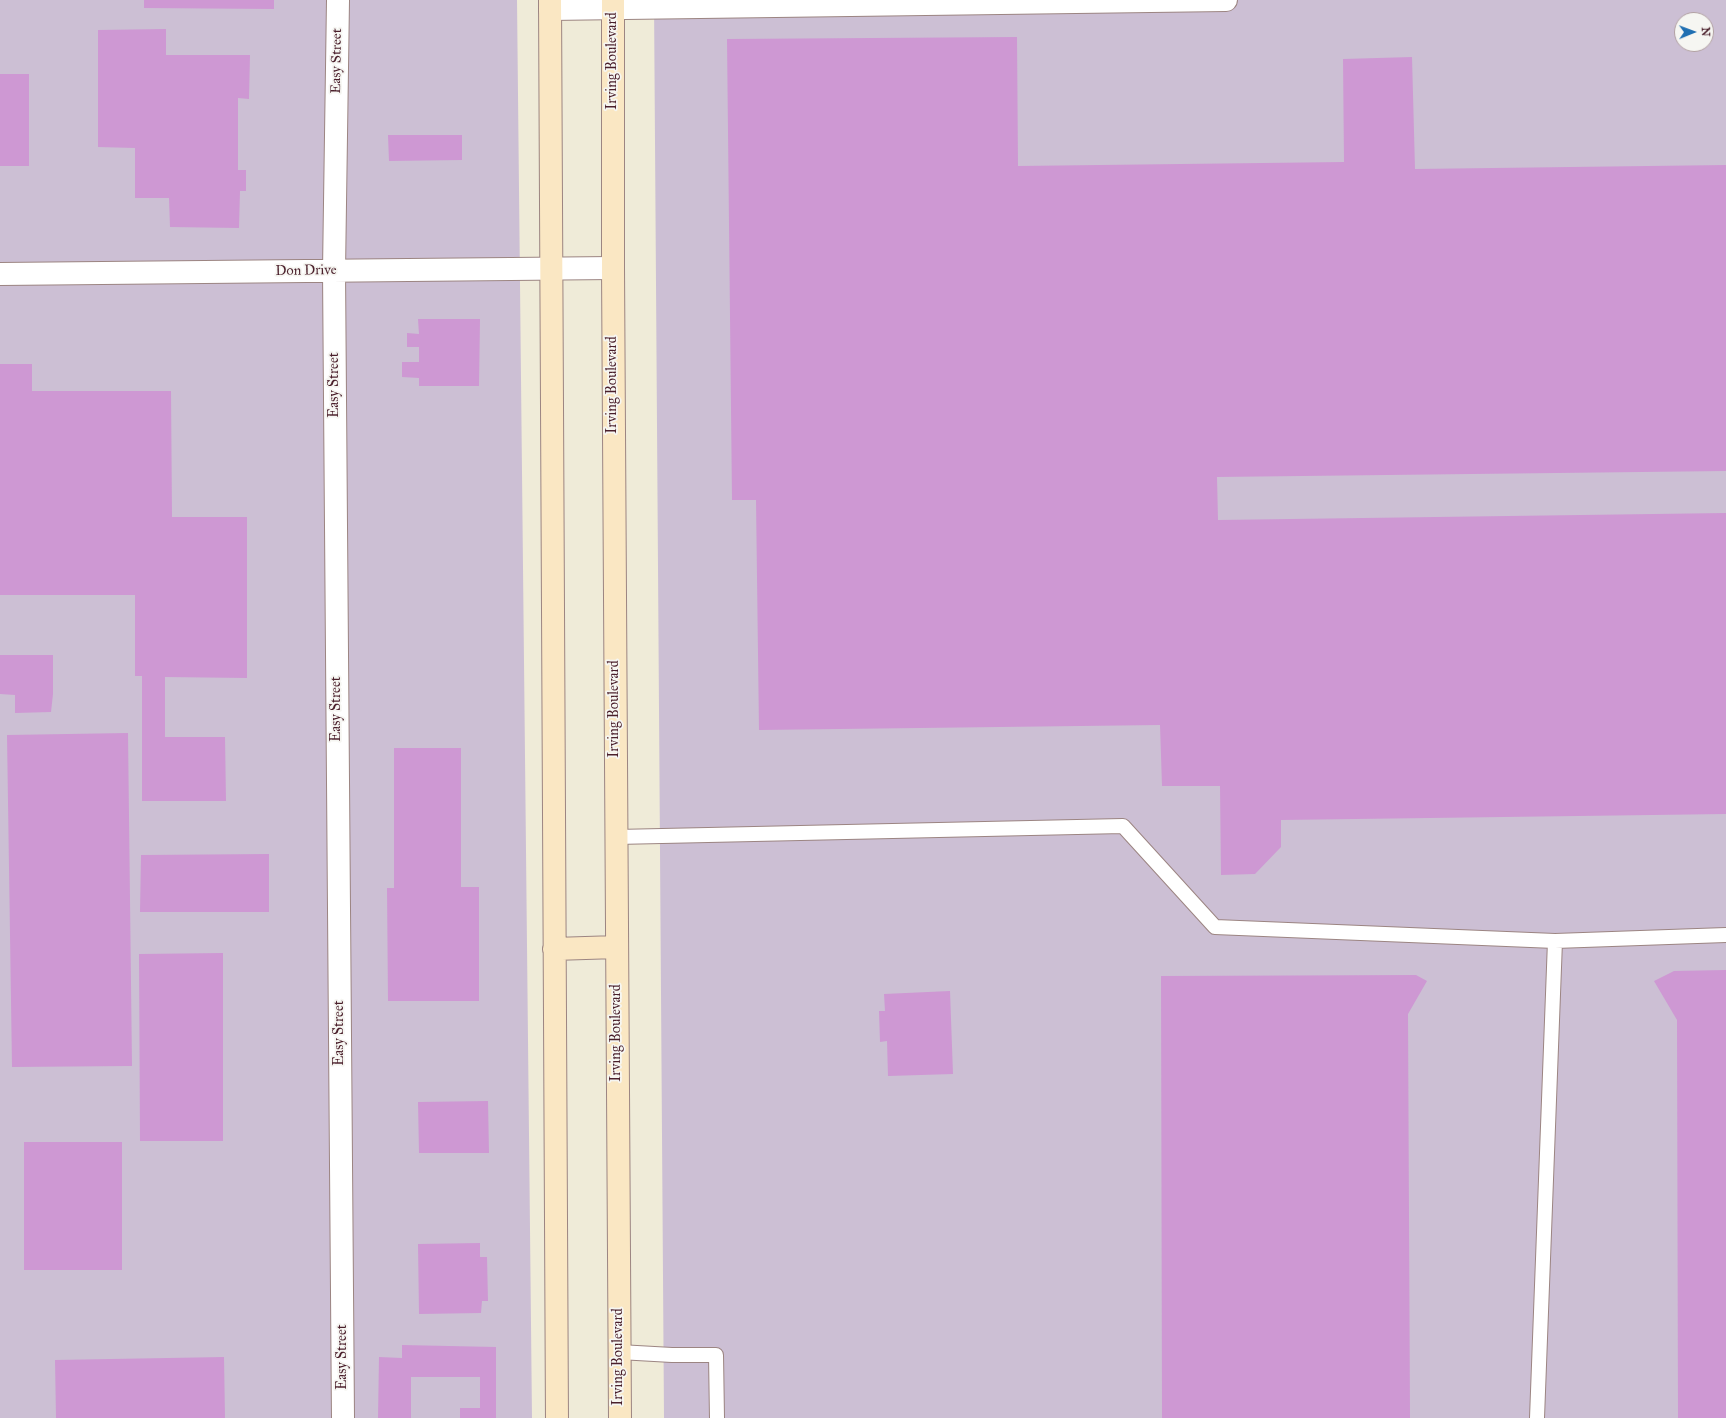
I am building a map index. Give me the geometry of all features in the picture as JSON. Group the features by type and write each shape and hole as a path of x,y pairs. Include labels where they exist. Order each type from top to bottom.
{"main road":[{"name":"Irving Boulevard","path":"613,4 613,268 620,1418"},
{"path":"550,5 557,1418"},
{"path":"554,949 617,947"}],"street":[{"name":"Easy Street","path":"338,0 334,271 343,1418"},
{"path":"550,5 1226,0"},
{"name":"Don Drive","path":"0,274 613,268"}],"lane":[{"path":"616,837 1124,826 1215,927 1555,941 1726,935"},
{"path":"1537,1418 1555,941"},
{"path":"619,1352 672,1355 716,1355 717,1418"}],"shaded area":[{"path":"0,0 517,0 532,1418 0,1418"},
{"path":"654,0 1726,0 1726,1418 664,1418"}],"building":[{"path":"144,0 274,0 274,9 144,8"},
{"path":"166,29 166,55 250,55 249,99 238,98 238,170 246,170 246,191 240,191 239,228 170,227 169,198 135,198 135,148 98,147 98,30"},
{"path":"1017,37 1018,166 1344,162 1343,59 1412,57 1415,169 1726,165 1726,471 1217,477 1218,520 1726,513 1726,814 1281,820 1281,847 1255,874 1221,875 1220,786 1162,786 1160,725 759,730 756,500 732,500 727,39"},
{"path":"0,74 29,74 29,166 0,166"},
{"path":"388,135 462,135 462,160 389,161"},
{"path":"418,319 480,319 479,386 419,386 419,378 402,377 402,362 419,362 419,347 407,347 407,333 419,334"},
{"path":"0,364 32,364 32,391 171,391 172,517 247,517 247,678 165,677 165,737 225,737 226,801 142,801 142,676 135,676 135,595 0,595"},
{"path":"0,655 53,655 53,694 51,712 15,713 15,695 0,694"},
{"path":"128,733 132,1066 12,1067 7,735"},
{"path":"394,748 461,748 461,887 479,887 479,1001 388,1001 387,888 394,888"},
{"path":"269,854 269,912 140,912 141,855"},
{"path":"223,953 223,1141 140,1141 139,954"},
{"path":"1726,970 1726,1418 1678,1418 1677,1020 1654,981 1674,971"},
{"path":"1416,975 1427,981 1408,1014 1410,1418 1162,1418 1161,976"},
{"path":"950,991 953,1074 888,1076 887,1041 880,1042 879,1011 885,1011 884,994"},
{"path":"488,1101 489,1153 419,1153 418,1102"},
{"path":"24,1142 122,1142 122,1270 24,1270"},
{"path":"480,1243 480,1257 487,1257 488,1301 482,1301 481,1313 419,1314 418,1244"},
{"path":"402,1345 496,1347 496,1418 460,1418 460,1408 480,1408 480,1377 411,1377 411,1418 378,1418 379,1357 402,1358"},
{"path":"224,1357 225,1418 56,1418 55,1360"}]}
